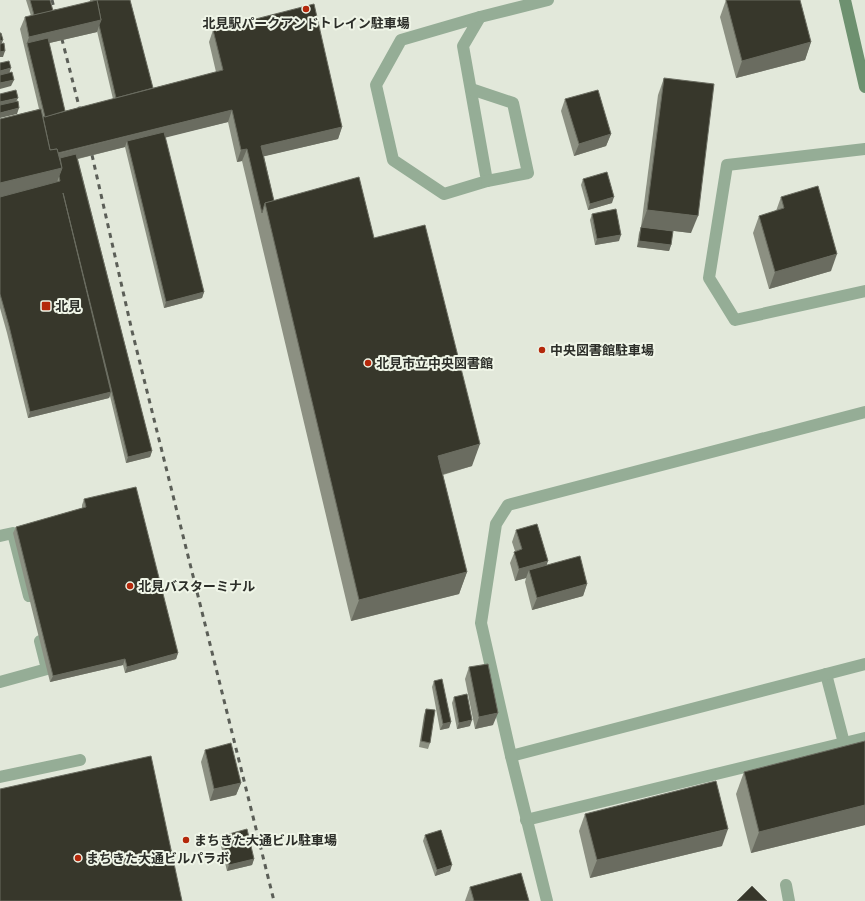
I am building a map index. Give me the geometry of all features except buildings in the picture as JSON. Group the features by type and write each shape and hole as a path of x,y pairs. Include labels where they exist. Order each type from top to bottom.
{"street":[{"path":"471,89 513,103 528,173 488,181 444,194 393,160 376,85 400,40 480,17 548,0"},
{"path":"845,0 865,87"},
{"path":"480,17 463,46 488,181"},
{"path":"865,149 727,166 709,278 735,320 865,291"},
{"path":"547,901 510,756 481,623 496,524 508,505 865,412"},
{"path":"0,536 13,533 32,606"},
{"path":"0,682 47,669 38,632"},
{"path":"510,756 865,664"},
{"path":"826,674 844,743"},
{"path":"526,820 865,738"},
{"path":"0,777 80,760"},
{"path":"786,885 789,901"}],"railway":[{"path":"52,0 82,118"},
{"path":"92,155 132,331 274,901"}],"place":[{"name":"北見駅パークアンドトレイン駐車場","path":"306,9"},
{"name":"北見","path":"46,306"},
{"name":"中央図書館駐車場","path":"542,350"},
{"name":"北見市立中央図書館","path":"368,363"},
{"name":"北見バスターミナル","path":"130,586"},
{"name":"まちきた大通ビル駐車場","path":"186,840"},
{"name":"まちきた大通ビルパラボ","path":"78,858"}]}
